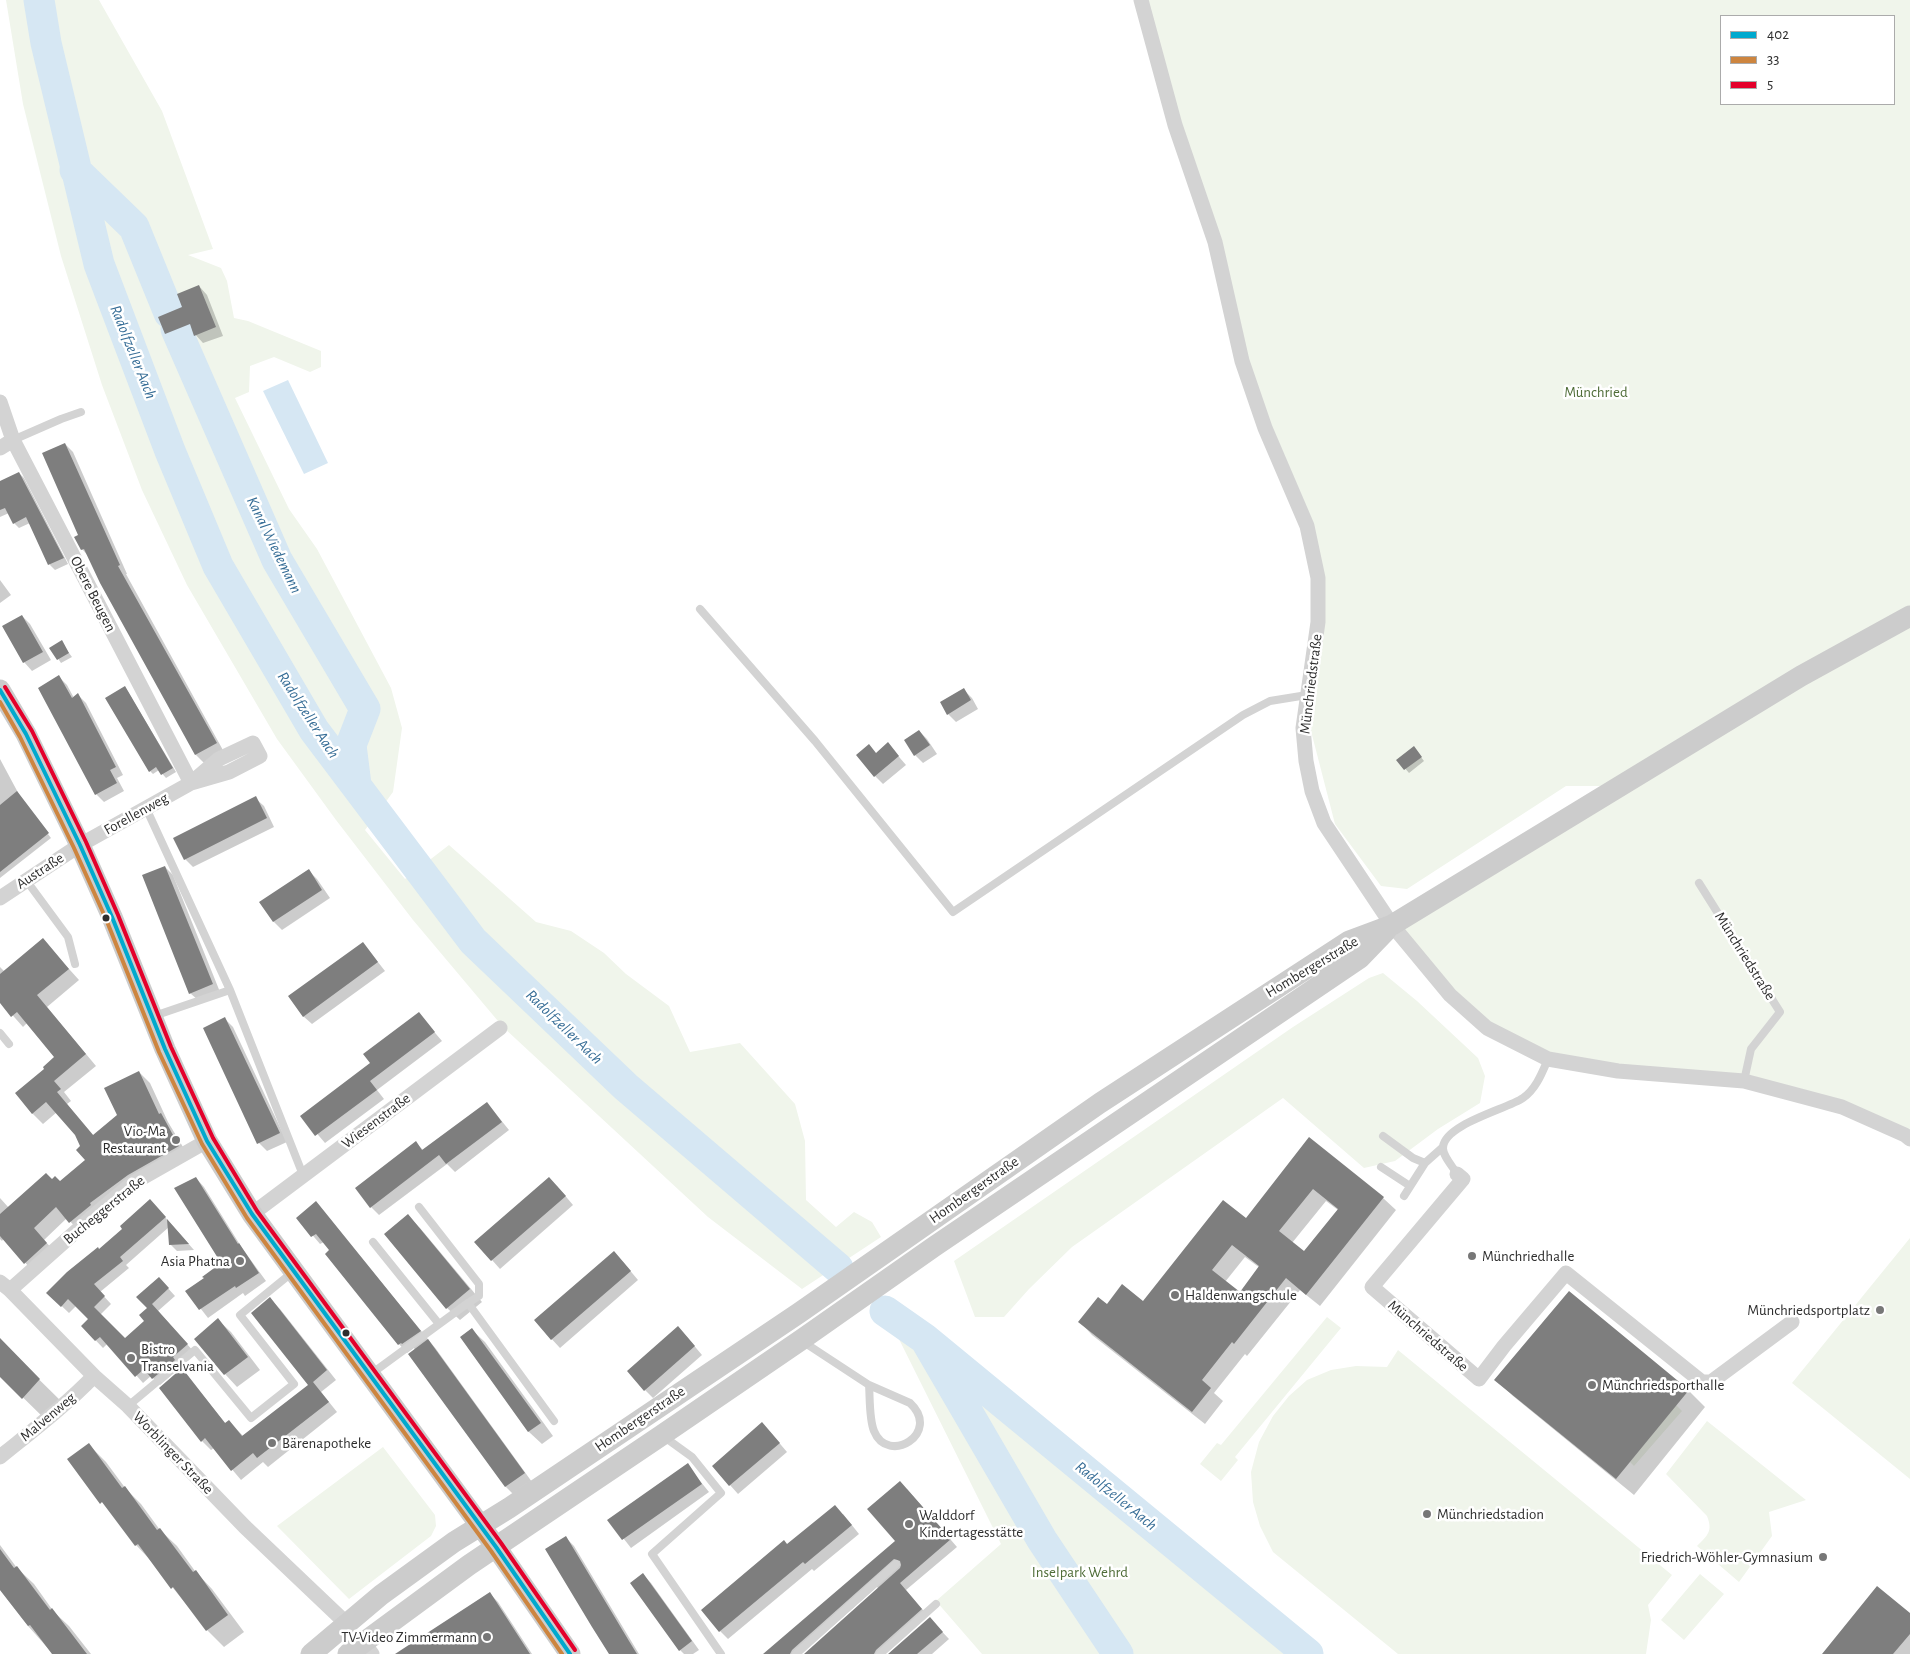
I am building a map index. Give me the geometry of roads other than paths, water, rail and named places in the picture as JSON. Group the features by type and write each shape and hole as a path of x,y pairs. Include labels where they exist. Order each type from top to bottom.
{"main road":[{"path":"1392,926 1801,676 1910,616"},
{"path":"0,690 26,734 80,845 207,1142 252,1214 481,1526 570,1654"},
{"name":"Hombergerstraße","path":"311,1654 388,1590 454,1542 481,1526 799,1313 1100,1103 1349,941 1392,926"},
{"name":"Hombergerstraße","path":"361,1650 469,1565 1360,958 1392,926"}],"street":[{"name":"Münchriedstraße","path":"1141,0 1175,125 1215,242 1242,360 1265,428 1307,526 1318,578 1318,622 1302,728 1312,791 1324,823 1392,926 1450,995 1487,1028 1548,1059 1618,1071 1744,1081 1842,1107 1910,1139"},
{"name":"Obere Beugen","path":"0,402 7,444 191,783"},
{"name":"Forellenweg","path":"80,845 191,783"},
{"name":"Austraße","path":"0,898 80,845"},
{"name":"Wiesenstraße","path":"252,1214 500,1028"},
{"name":"Bucheggerstraße","path":"5,1286 133,1183 207,1142"},
{"name":"Münchriedstraße","path":"1457,1174 1463,1180 1372,1287 1478,1379 1566,1273 1702,1382 1711,1382 1792,1322"},
{"name":"Worblinger Straße","path":"5,1286 94,1376 128,1406 245,1527 347,1624"},
{"name":"Malvenweg","path":"0,1457 34,1430 94,1376"}],"lane":[{"path":"7,444 62,418 81,412"},
{"path":"700,610 815,741 953,912 1243,715 1270,701 1307,696"},
{"path":"146,808 230,990 303,1175"},
{"path":"26,880 68,937 75,964"},
{"name":"Münchriedstraße","path":"1699,883 1780,1012 1751,1049 1744,1081"},
{"path":"152,1016 230,990"},
{"path":"0,1033 9,1044"},
{"path":"1404,1196 1426,1163 1443,1147 1446,1138 1462,1125 1524,1097 1538,1082 1548,1059"},
{"path":"1383,1136 1412,1158 1426,1163"},
{"name":"Münchriedstraße","path":"1443,1147 1445,1155 1457,1174"},
{"path":"1381,1168 1410,1186"},
{"path":"369,1375 479,1296 479,1284 419,1207"},
{"path":"373,1242 439,1324"},
{"path":"128,1406 195,1350 251,1418 294,1384 240,1315 294,1271"},
{"path":"468,1303 554,1421"},
{"path":"807,1336 869,1384 915,1407 920,1425 916,1436 908,1443 895,1446 878,1438 873,1429 869,1384"},
{"path":"662,1435 692,1457 721,1493 652,1554 717,1653"},
{"path":"796,1654 896,1564"},
{"path":"880,1654 936,1604"}],"water":[{"path":"288,380 328,463 304,474 263,391"}],"waterway":[{"name":"Radolfzeller Aach","path":"39,0 46,43 99,264 170,451 218,566 314,730 473,941 626,1087 838,1268"},
{"name":"Kanal Wiedemann","path":"75,170 134,227 169,313"},
{"name":"Kanal Wiedemann","path":"176,329 277,560 365,709 351,745 356,785"},
{"name":"Radolfzeller Aach","path":"885,1311 925,1339 1042,1540 1118,1654"},
{"name":"Radolfzeller Aach","path":"925,1339 1308,1654"}],"place":[{"name":"Vio-Ma Restaurant","path":"176,1140"},
{"name":"Münchriedhalle","path":"1472,1256"},
{"name":"Asia Phatna","path":"240,1261"},
{"name":"Haldenwangschule","path":"1175,1295"},
{"name":"Münchriedsportplatz","path":"1880,1310"},
{"name":"Bistro Transelvania","path":"131,1358"},
{"name":"Münchriedsporthalle","path":"1592,1385"},
{"name":"Bärenapotheke","path":"272,1443"},
{"name":"Münchriedstadion","path":"1427,1514"},
{"name":"Walddorf Kindertagesstätte","path":"909,1524"},
{"name":"Friedrich-Wöhler-Gymnasium","path":"1823,1557"},
{"name":"TV-Video Zimmermann","path":"487,1637"}],"park label":[{"name":"Münchried","path":"1596,392"},
{"name":"Inselpark Wehrd","path":"1080,1572"}]}
